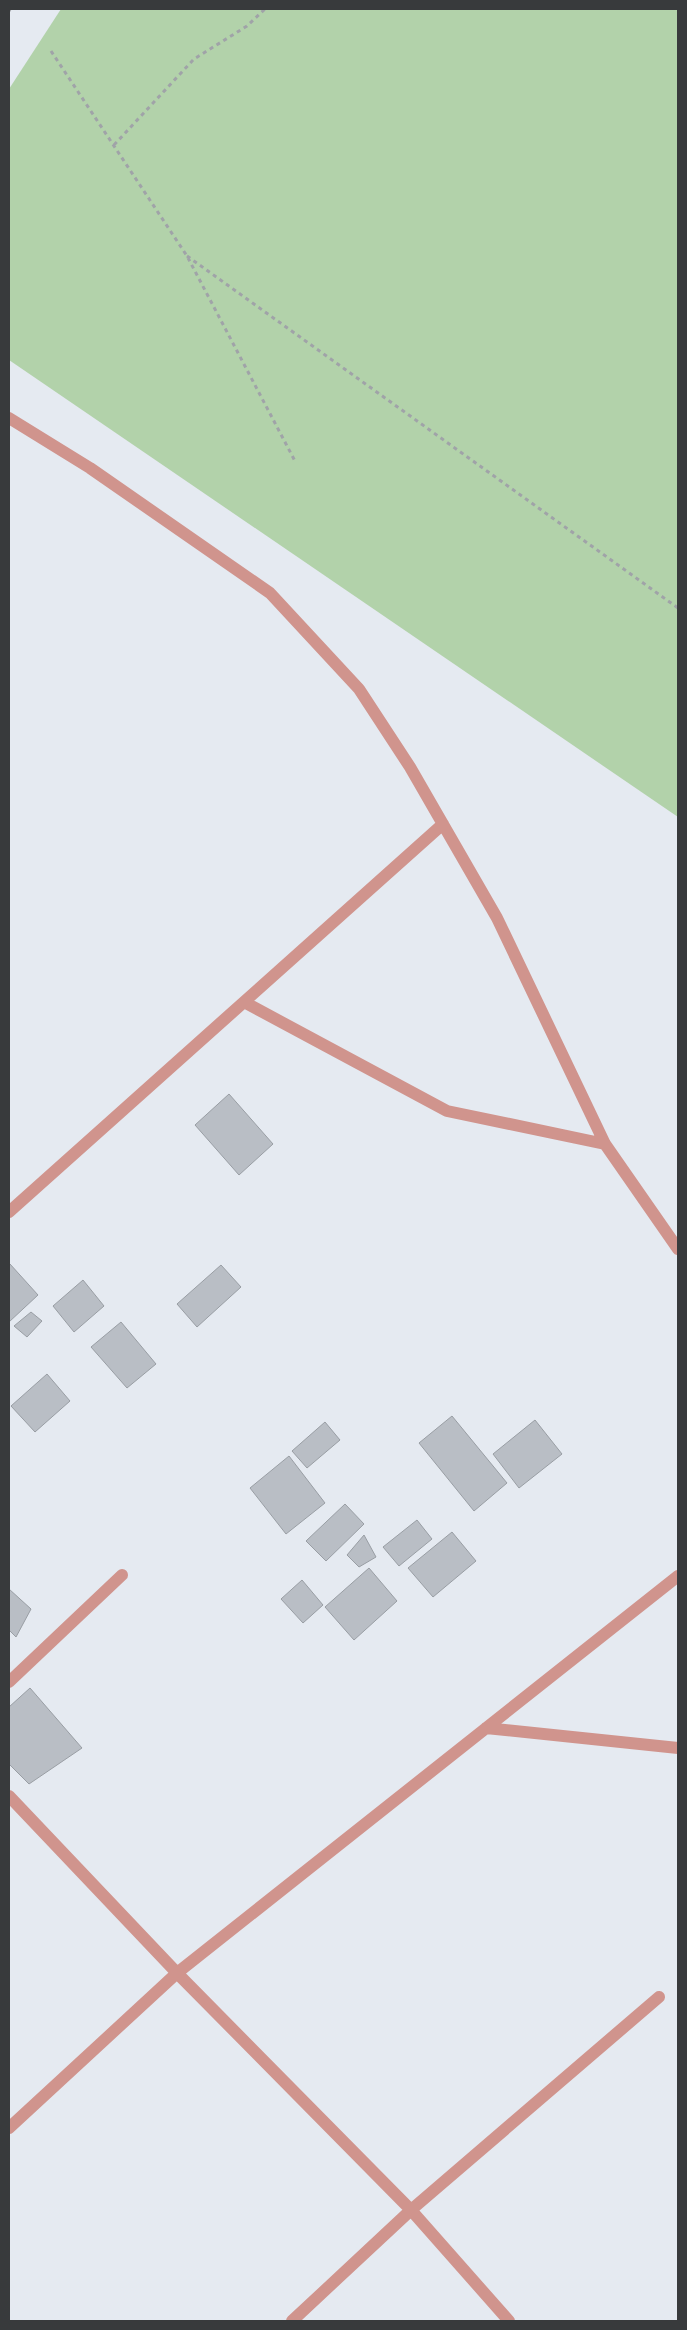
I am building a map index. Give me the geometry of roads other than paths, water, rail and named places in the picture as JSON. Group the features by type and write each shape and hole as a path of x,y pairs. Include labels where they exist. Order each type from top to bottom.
{"street":[{"path":"9,418 90,468 270,593 359,689 410,767 497,918 605,1144 678,1249"},
{"path":"9,1212 443,824"},
{"path":"244,1002 447,1111 605,1144"},
{"path":"9,1682 122,1575"},
{"path":"9,2128 177,1972 678,1576"},
{"path":"486,1728 678,1748"},
{"path":"9,1796 177,1972 411,2210 509,2321"},
{"path":"292,2321 411,2210 659,1996"}]}
